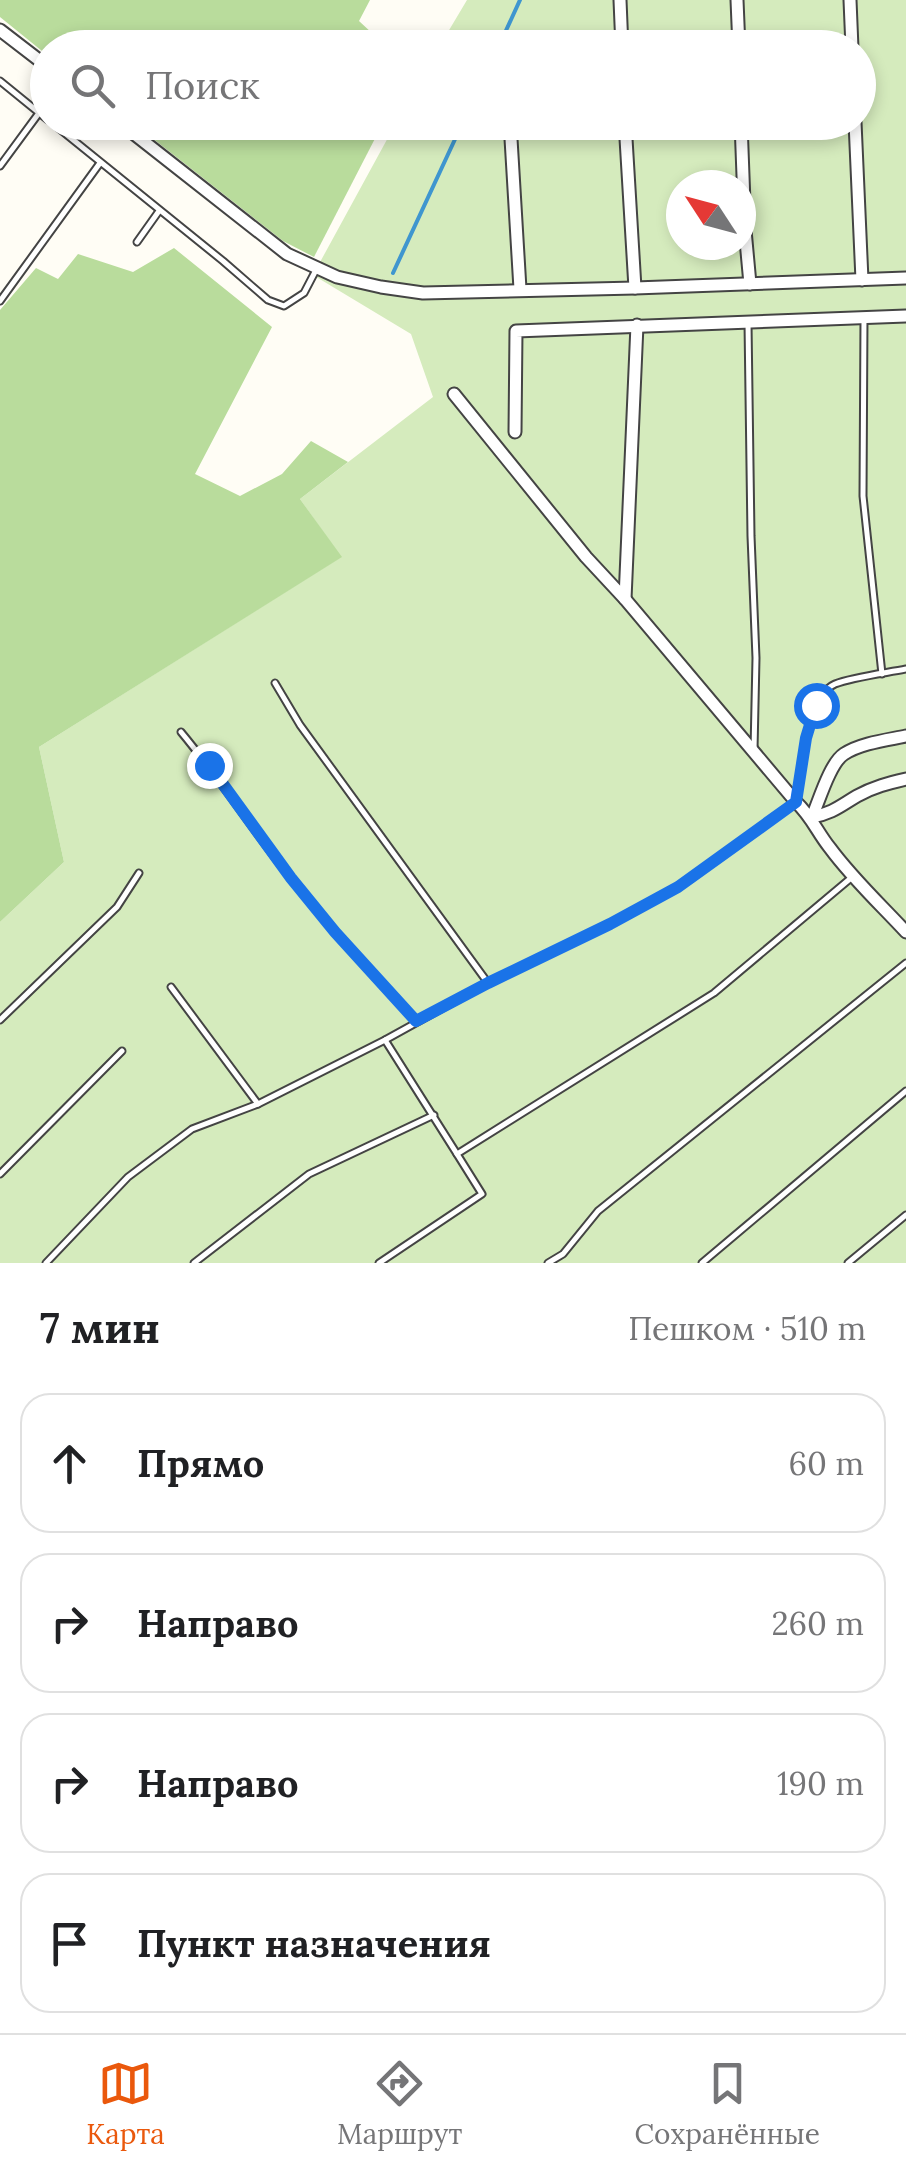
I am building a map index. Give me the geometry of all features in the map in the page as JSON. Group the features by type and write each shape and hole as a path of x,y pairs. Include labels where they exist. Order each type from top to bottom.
{"street":[{"path":"620,0 621,30"},
{"path":"737,0 738,30"},
{"path":"850,0 851,30"},
{"path":"0,30 30,53"},
{"path":"142,140 287,254 337,277 423,293 906,278"},
{"path":"511,140 520,289"},
{"path":"626,140 635,288"},
{"path":"742,140 750,284"},
{"path":"856,140 862,280"},
{"path":"515,432 516,331 906,316"},
{"path":"626,599 636,325"},
{"path":"454,394 586,557 812,818 828,846 906,931"},
{"path":"812,818 842,754 906,736"},
{"path":"812,818 831,814 858,795 906,779"}],"lane":[{"path":"0,81 30,106"},
{"path":"0,166 30,125"},
{"path":"72,140 268,300 284,306 304,293 317,268"},
{"path":"0,301 100,163"},
{"path":"137,242 159,210"},
{"path":"864,317 863,496 882,674"},
{"path":"748,323 756,658 754,753"},
{"path":"46,1263 128,1178 192,1129 258,1104 678,887 796,802 806,738 816,705 832,685 906,669"},
{"path":"276,683 300,725 488,983"},
{"path":"182,732 291,878 416,1021"},
{"path":"0,1020 117,907 139,873"},
{"path":"457,1154 714,993 854,876"},
{"path":"548,1263 563,1254 598,1210 906,963"},
{"path":"171,988 258,1104"},
{"path":"379,1263 482,1194 385,1040"},
{"path":"0,1174 122,1051"},
{"path":"702,1263 906,1091"},
{"path":"194,1263 309,1174 434,1115"},
{"path":"848,1263 906,1215"}],"green space":[{"path":"0,0 370,0 359,21 369,30 30,30 30,41 0,17"},
{"path":"467,0 906,0 906,1263 0,1263 0,922 64,862 39,747 341,557 300,499 433,397 411,334 313,275 387,140 876,140 876,30 449,30"},
{"path":"155,140 374,140 314,257 283,241"},
{"path":"174,248 272,327 195,474 240,496 282,474 311,441 348,462 300,499 342,557 39,747 64,862 0,922 0,310 36,268 58,279 78,254 133,272"}],"waterway":[{"path":"506,30 520,0"},
{"path":"393,273 455,140"}],"route":[{"path":"209,765 291,878 416,1021 678,887 796,802 806,738 816,705"}]}
